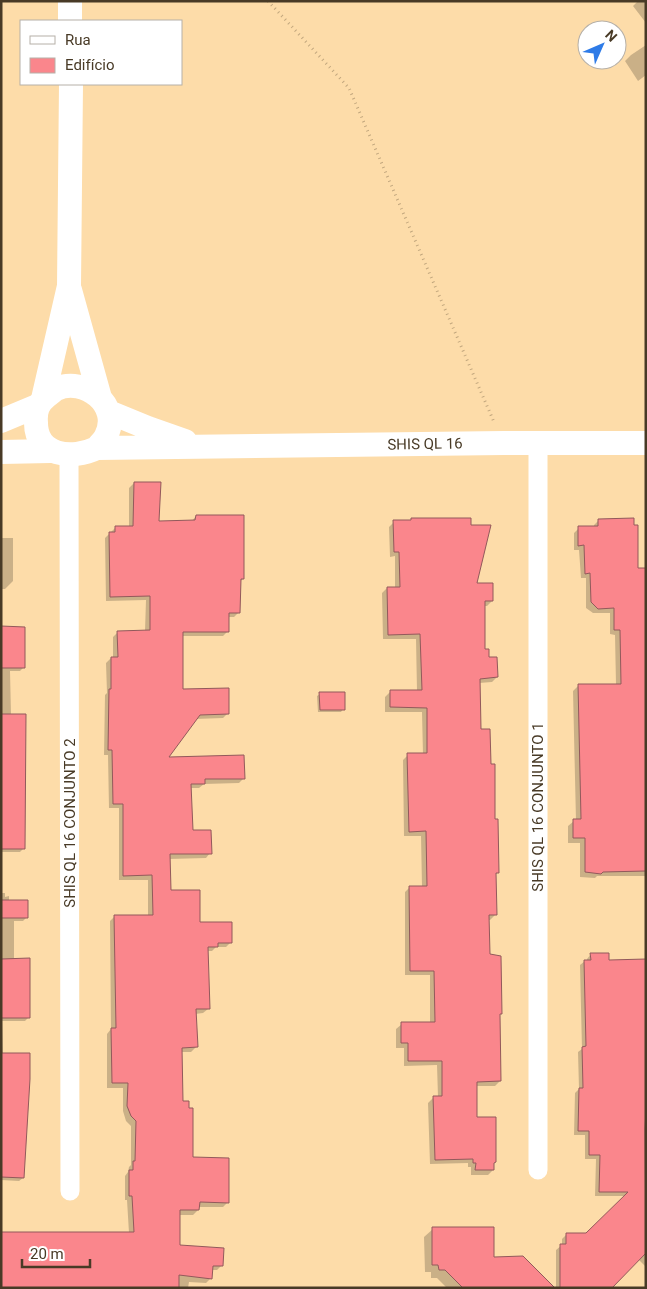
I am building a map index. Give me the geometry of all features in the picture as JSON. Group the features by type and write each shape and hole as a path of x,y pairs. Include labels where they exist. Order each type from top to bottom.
{"street":[{"path":"70,1 70,20"},
{"path":"60,453 42,442 36,430 35,420 69,286 71,85"},
{"path":"1,452 90,452 97,448 106,436 110,419 104,405 69,286"},
{"path":"1,421 40,403 56,390 66,387 76,386 84,388 104,405"},
{"name":"SHIS QL 16","path":"104,405 148,428 204,447"},
{"name":"SHIS QL 16","path":"97,448 646,443"},
{"name":"SHIS QL 16 CONJUNTO 1","path":"538,444 538,1170"},
{"name":"SHIS QL 16 CONJUNTO 2","path":"60,453 70,1191"}],"path":[{"path":"268,1 349,88 504,443"}],"building":[{"path":"134,482 161,482 159,521 195,520 196,515 244,515 244,579 241,579 240,613 229,613 229,632 183,632 183,689 229,688 229,714 200,715 169,757 244,755 245,779 205,779 205,784 191,784 193,830 211,830 212,854 170,854 171,890 200,890 200,922 232,922 232,943 218,943 218,947 208,947 210,1009 196,1009 198,1047 182,1048 183,1101 189,1101 189,1108 193,1108 193,1157 229,1158 229,1203 200,1202 199,1210 180,1210 180,1245 224,1248 223,1266 213,1266 212,1279 179,1275 179,1288 1,1288 1,1232 134,1232 132,1196 129,1196 129,1170 133,1170 133,1161 135,1161 136,1121 131,1116 127,1106 128,1083 112,1083 111,1028 116,1028 114,915 153,915 152,875 123,876 123,804 113,804 112,750 108,750 111,657 118,657 117,631 150,630 150,596 110,597 109,532 115,532 115,526 133,526"},
{"path":"411,518 471,518 471,525 491,525 477,583 493,583 493,601 485,601 485,649 489,649 489,657 497,657 498,677 480,679 481,729 490,729 491,764 495,764 495,819 498,819 499,873 496,873 497,915 489,915 490,954 501,956 501,1081 477,1082 477,1117 496,1117 496,1162 494,1163 494,1170 475,1170 476,1163 473,1163 473,1159 435,1160 433,1096 442,1096 442,1061 408,1061 408,1043 401,1043 401,1022 435,1022 434,971 410,971 409,886 427,886 426,831 409,832 407,753 427,753 427,708 390,707 390,690 422,690 420,634 388,635 387,587 400,587 399,552 394,552 393,520 411,520"},
{"path":"634,518 634,525 638,525 638,568 646,568 646,871 603,872 601,874 585,872 585,838 573,838 573,819 581,819 578,684 621,684 620,630 614,630 614,608 598,609 591,602 590,573 585,574 584,545 578,546 578,526 598,526 598,519"},
{"path":"1,626 25,627 25,668 1,668"},
{"path":"319,692 345,692 345,710 320,710"},
{"path":"1,714 26,714 25,849 1,849"},
{"path":"1,900 28,900 28,918 1,918"},
{"path":"590,953 609,953 609,960 646,959 646,1253 612,1288 560,1288 560,1244 566,1244 566,1233 586,1233 628,1192 599,1192 600,1155 589,1155 589,1131 578,1131 579,1088 583,1088 582,1047 586,1046 584,960 591,960"},
{"path":"30,958 30,1018 1,1018 1,959"},
{"path":"1,1053 30,1053 24,1178 1,1177"},
{"path":"432,1227 494,1227 494,1257 523,1256 555,1288 463,1288 445,1270 439,1270 438,1265 432,1265"}]}
